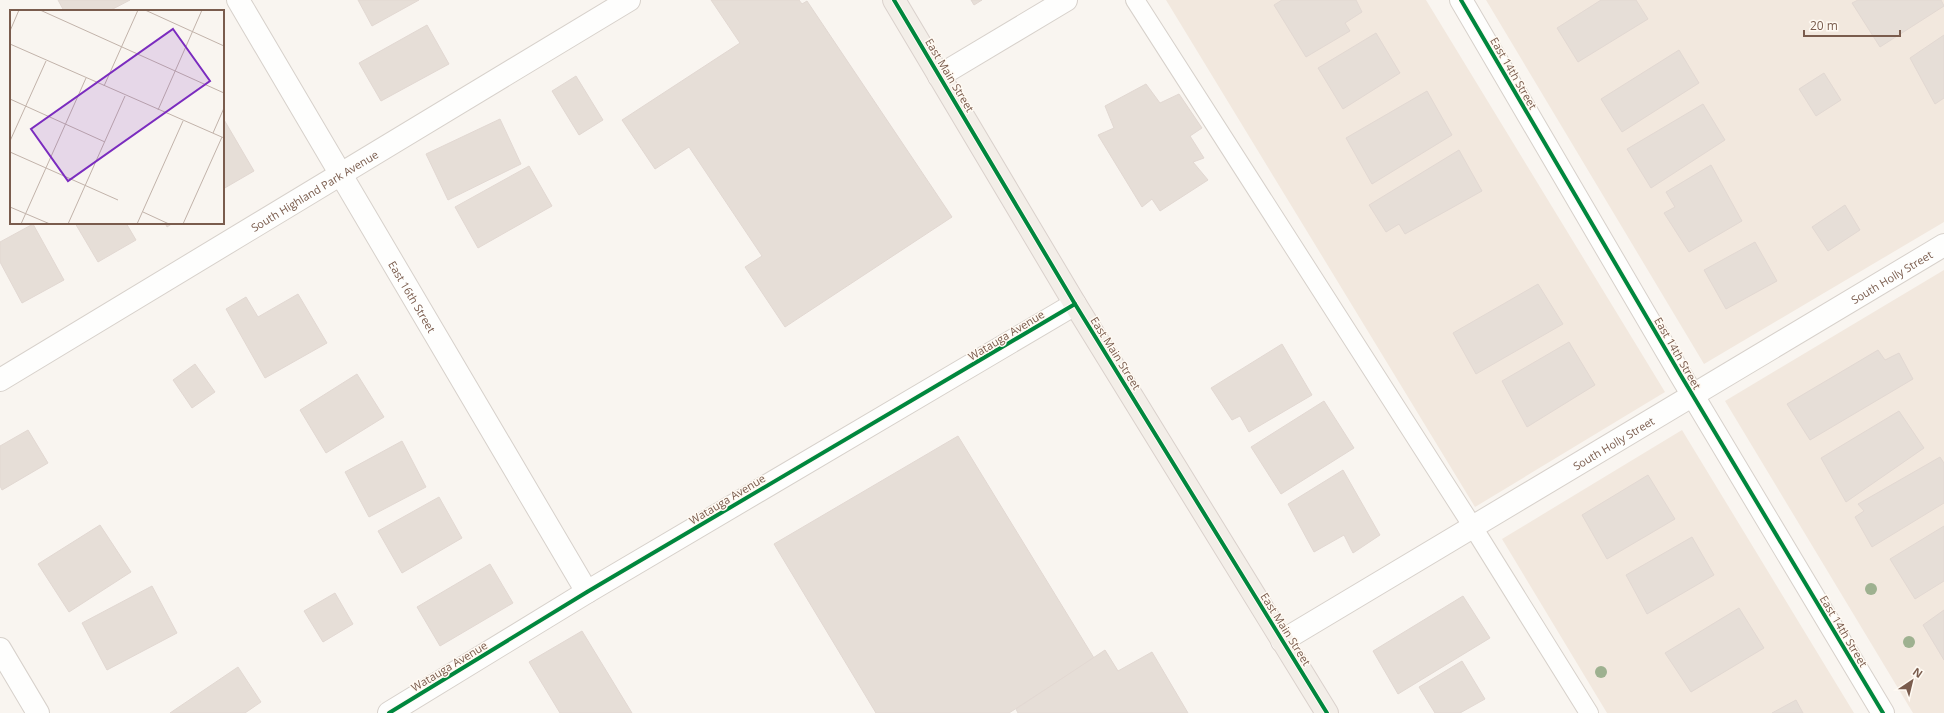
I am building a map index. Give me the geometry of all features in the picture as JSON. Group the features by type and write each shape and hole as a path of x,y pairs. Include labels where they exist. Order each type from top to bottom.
{"main road":[{"name":"East Main Street","path":"894,0 1075,304 1327,713"}],"street":[{"name":"East 16th Street","path":"238,0 587,592"},
{"name":"South Highland Park Avenue","path":"0,380 629,0"},
{"path":"939,76 1066,0"},
{"name":"East 14th Street","path":"1461,0 1692,396 1883,713"},
{"name":"South Holly Street","path":"1282,641 1944,245"},
{"name":"Watauga Avenue","path":"389,713 587,592 1075,304"},
{"path":"0,649 38,713"}],"lane":[{"path":"1135,0 1473,527 1589,713"}],"shaded area":[{"path":"1166,0 1426,0 1665,392 1475,507"},
{"path":"1486,0 1944,0 1944,222 1704,364"},
{"path":"1944,270 1944,713 1913,713 1725,401"},
{"path":"1682,430 1854,713 1607,713 1502,539"}],"building":[{"path":"58,0 130,0 111,10 63,10"},
{"path":"358,0 419,0 372,26"},
{"path":"711,0 799,0 802,4 807,1 952,217 785,327 745,267 762,256 689,147 655,169 622,120 740,43"},
{"path":"971,0 982,0 974,5"},
{"path":"1282,0 1356,0 1362,12 1345,23 1350,31 1306,57 1274,5"},
{"path":"1601,0 1636,0 1648,19 1578,62 1557,28"},
{"path":"1858,0 1941,0 1944,6 1880,47 1852,3"},
{"path":"427,25 449,64 381,101 359,63"},
{"path":"1376,33 1400,73 1343,109 1318,68"},
{"path":"1944,35 1944,98 1935,104 1910,58"},
{"path":"1679,50 1699,83 1622,132 1601,99"},
{"path":"1824,73 1841,100 1816,116 1799,89"},
{"path":"576,76 603,120 579,135 552,91"},
{"path":"1146,84 1160,103 1179,94 1202,128 1190,136 1204,158 1193,162 1208,180 1160,211 1152,199 1142,207 1098,135 1114,128 1105,106"},
{"path":"1427,91 1452,135 1372,184 1346,138"},
{"path":"1703,104 1725,140 1651,188 1627,149"},
{"path":"500,119 521,164 448,200 426,154"},
{"path":"224,120 254,171 224,188"},
{"path":"1459,150 1482,191 1405,234 1399,224 1386,232 1369,205"},
{"path":"1711,165 1742,221 1689,252 1664,213 1675,207 1666,192"},
{"path":"529,166 552,206 478,248 455,207"},
{"path":"1845,205 1860,230 1828,251 1812,227"},
{"path":"33,224 64,280 22,303 0,262 0,242"},
{"path":"76,224 127,224 136,240 98,262"},
{"path":"1755,242 1777,281 1726,309 1704,270"},
{"path":"1538,284 1563,324 1476,374 1453,333"},
{"path":"298,294 327,343 265,378 226,309 246,297 258,317"},
{"path":"1569,342 1595,385 1527,427 1502,381"},
{"path":"1282,344 1312,395 1249,432 1240,416 1232,420 1211,388"},
{"path":"1878,350 1885,360 1899,353 1913,379 1810,440 1787,404"},
{"path":"195,364 215,392 192,408 173,380"},
{"path":"357,374 384,417 326,453 300,410"},
{"path":"1324,401 1354,448 1281,494 1251,447"},
{"path":"1899,411 1924,448 1846,502 1821,458"},
{"path":"28,430 48,463 2,490 0,486 0,446"},
{"path":"958,436 1094,658 1009,713 876,713 774,544"},
{"path":"402,441 426,487 369,517 345,472"},
{"path":"1940,457 1944,463 1944,503 1872,547 1855,517 1864,511 1858,504"},
{"path":"1343,470 1380,535 1353,553 1344,535 1314,552 1288,504"},
{"path":"1648,475 1675,519 1607,559 1582,515"},
{"path":"439,497 462,538 402,573 378,531"},
{"path":"100,525 131,572 69,612 38,564"},
{"path":"1944,526 1944,581 1915,599 1890,559"},
{"path":"1692,537 1714,575 1647,614 1626,575"},
{"path":"490,564 513,603 440,646 417,607"},
{"path":"152,586 177,633 107,670 82,623"},
{"path":"335,593 353,624 323,642 304,611"},
{"path":"1463,596 1490,638 1398,694 1373,651"},
{"path":"1739,608 1764,648 1691,692 1665,653"},
{"path":"1944,610 1944,660 1923,625"},
{"path":"582,631 632,713 560,713 529,662"},
{"path":"1105,650 1118,671 1152,652 1188,713 1018,713 1016,709"},
{"path":"1462,661 1485,699 1460,713 1435,713 1419,687"},
{"path":"238,667 261,702 245,713 170,713"},
{"path":"1796,700 1803,713 1772,713"}],"cycle path":[{"path":"894,0 1075,304 1327,713"},
{"path":"1461,0 1680,374 1883,713"},
{"path":"389,713 587,592 1075,304"}]}
